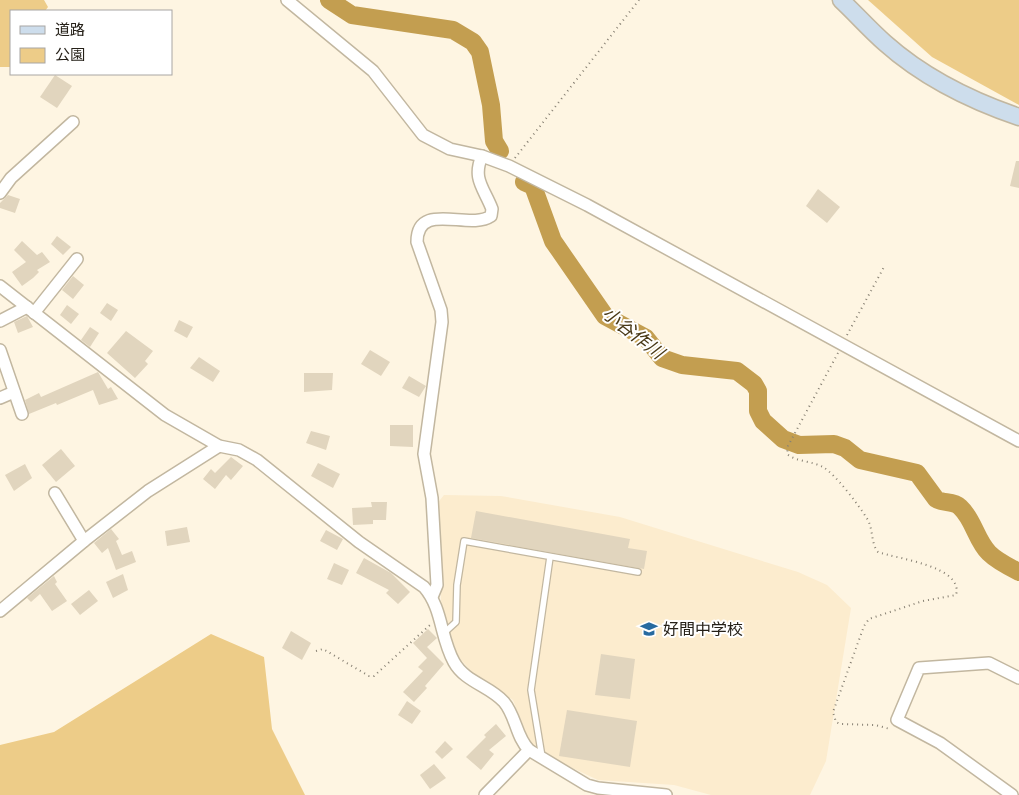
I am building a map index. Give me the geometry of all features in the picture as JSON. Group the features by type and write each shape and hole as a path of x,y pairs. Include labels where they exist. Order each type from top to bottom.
{"street":[{"path":"287,0 373,71 423,136 450,149 482,156 508,166 587,205 1019,441"},
{"path":"841,0 886,44 922,71 983,103 1019,117"},
{"path":"0,193 11,178 73,122"},
{"path":"432,597 436,585 432,498 424,454 433,404 442,322 441,310 417,242 417,230 421,225 430,220 463,220 491,216 492,209 480,187 477,172 482,156"},
{"path":"0,320 30,310 77,259"},
{"path":"0,286 165,415 219,446 239,450 257,460 359,542 424,587 432,597 453,660 469,679 504,701 510,710 524,746 529,750 542,759 598,788 666,795"},
{"path":"0,350 22,414"},
{"path":"0,398 14,392"},
{"path":"0,611 148,491 219,446"},
{"path":"55,493 84,541"},
{"path":"1012,795 940,743 897,720 919,668 989,663 1019,678"},
{"path":"485,795 529,750"}],"lane":[{"path":"445,632 456,622 457,585 464,541 638,572"},
{"path":"542,759 531,690 550,557"}],"path":[{"path":"508,166 639,0"},
{"path":"792,440 788,446 787,454 790,457 820,466 830,472 866,517 873,533 874,548 878,552 941,570 955,583 958,589 956,595 922,601 869,619 864,626 833,712 836,722 840,724 875,725 898,732"},
{"path":"316,652 323,649 369,676 374,676 427,626 441,620"}],"shaded area":[{"name":"好間中学校","path":"444,495 501,496 620,517 798,572 827,585 851,608 826,761 810,795 711,795 674,785 598,780 551,758 531,745 513,700 475,675 460,659 456,651 441,601 436,505"}],"green space":[{"path":"0,0 44,0 48,7 46,10 10,10 10,67 0,67"},
{"path":"868,0 1019,0 1019,105 932,57"},
{"path":"211,634 264,657 272,729 305,795 0,795 0,745 54,732"}],"building":[{"path":"55,75 72,86 57,108 40,97"},
{"path":"1016,161 1019,161 1019,188 1010,186"},
{"path":"818,189 840,207 827,223 806,206"},
{"path":"8,195 20,199 15,213 0,208 0,203"},
{"path":"57,236 71,247 63,255 51,244"},
{"path":"22,241 37,255 42,252 50,262 37,270 39,272 22,286 12,272 26,262 14,250"},
{"path":"73,276 84,285 73,299 62,290"},
{"path":"107,303 118,310 111,321 100,313"},
{"path":"67,305 79,314 71,324 60,315"},
{"path":"27,316 33,327 18,333 14,322"},
{"path":"179,320 193,327 187,338 174,331"},
{"path":"90,327 99,333 90,347 81,340"},
{"path":"126,331 153,351 145,361 148,364 135,378 107,353"},
{"path":"370,350 390,362 381,376 361,364"},
{"path":"199,357 220,371 213,382 190,368"},
{"path":"98,372 108,389 111,387 118,399 99,405 93,390 29,414 25,400 39,393 41,397"},
{"path":"304,373 333,373 332,390 304,392"},
{"path":"409,376 426,386 419,397 402,388"},
{"path":"390,425 413,425 413,447 390,446"},
{"path":"311,431 330,436 326,450 306,443"},
{"path":"61,449 75,466 56,482 42,465"},
{"path":"231,457 243,466 231,480 226,475 215,489 203,479 211,469 215,473"},
{"path":"318,463 340,474 333,488 311,476"},
{"path":"25,464 32,478 14,491 5,475"},
{"path":"371,502 387,502 386,520 373,520 373,524 353,525 352,508 372,507"},
{"path":"476,511 630,539 628,548 647,551 644,569 471,538"},
{"path":"187,527 190,542 167,546 165,531"},
{"path":"111,529 119,539 116,541 122,555 132,551 136,562 116,570 108,548 102,553 94,543"},
{"path":"326,530 343,539 337,550 320,541"},
{"path":"364,558 391,573 410,592 398,604 386,593 389,590 356,573"},
{"path":"334,563 349,570 342,585 327,579"},
{"path":"123,574 128,590 113,598 106,582"},
{"path":"54,576 57,582 55,584 67,601 52,611 40,594 31,602 27,598"},
{"path":"89,590 98,601 80,615 71,604"},
{"path":"428,629 437,638 427,647 444,664 425,686 427,688 414,702 403,692 423,671 418,667 427,658 413,643"},
{"path":"291,631 311,643 302,660 282,648"},
{"path":"601,654 635,659 630,699 595,695"},
{"path":"407,701 421,711 412,724 398,715"},
{"path":"567,710 637,721 630,767 559,756"},
{"path":"496,724 506,736 489,750 494,754 481,770 466,757"},
{"path":"445,741 453,749 442,759 435,752"},
{"path":"434,764 446,778 430,789 420,775"}],"waterway":[{"name":"小谷作川","path":"329,0 352,15 453,30 473,42 480,52 491,105 494,141 500,151"},
{"name":"小谷作川","path":"524,182 533,186 553,241 605,316 646,338 662,358 682,365 737,371 754,384 758,391 758,411 763,421 783,439 799,445 834,444 845,448 860,460 917,473 936,499 957,505 965,512 989,553 1019,572"}],"place":[{"name":"好間中学校","path":"649,629"}]}
